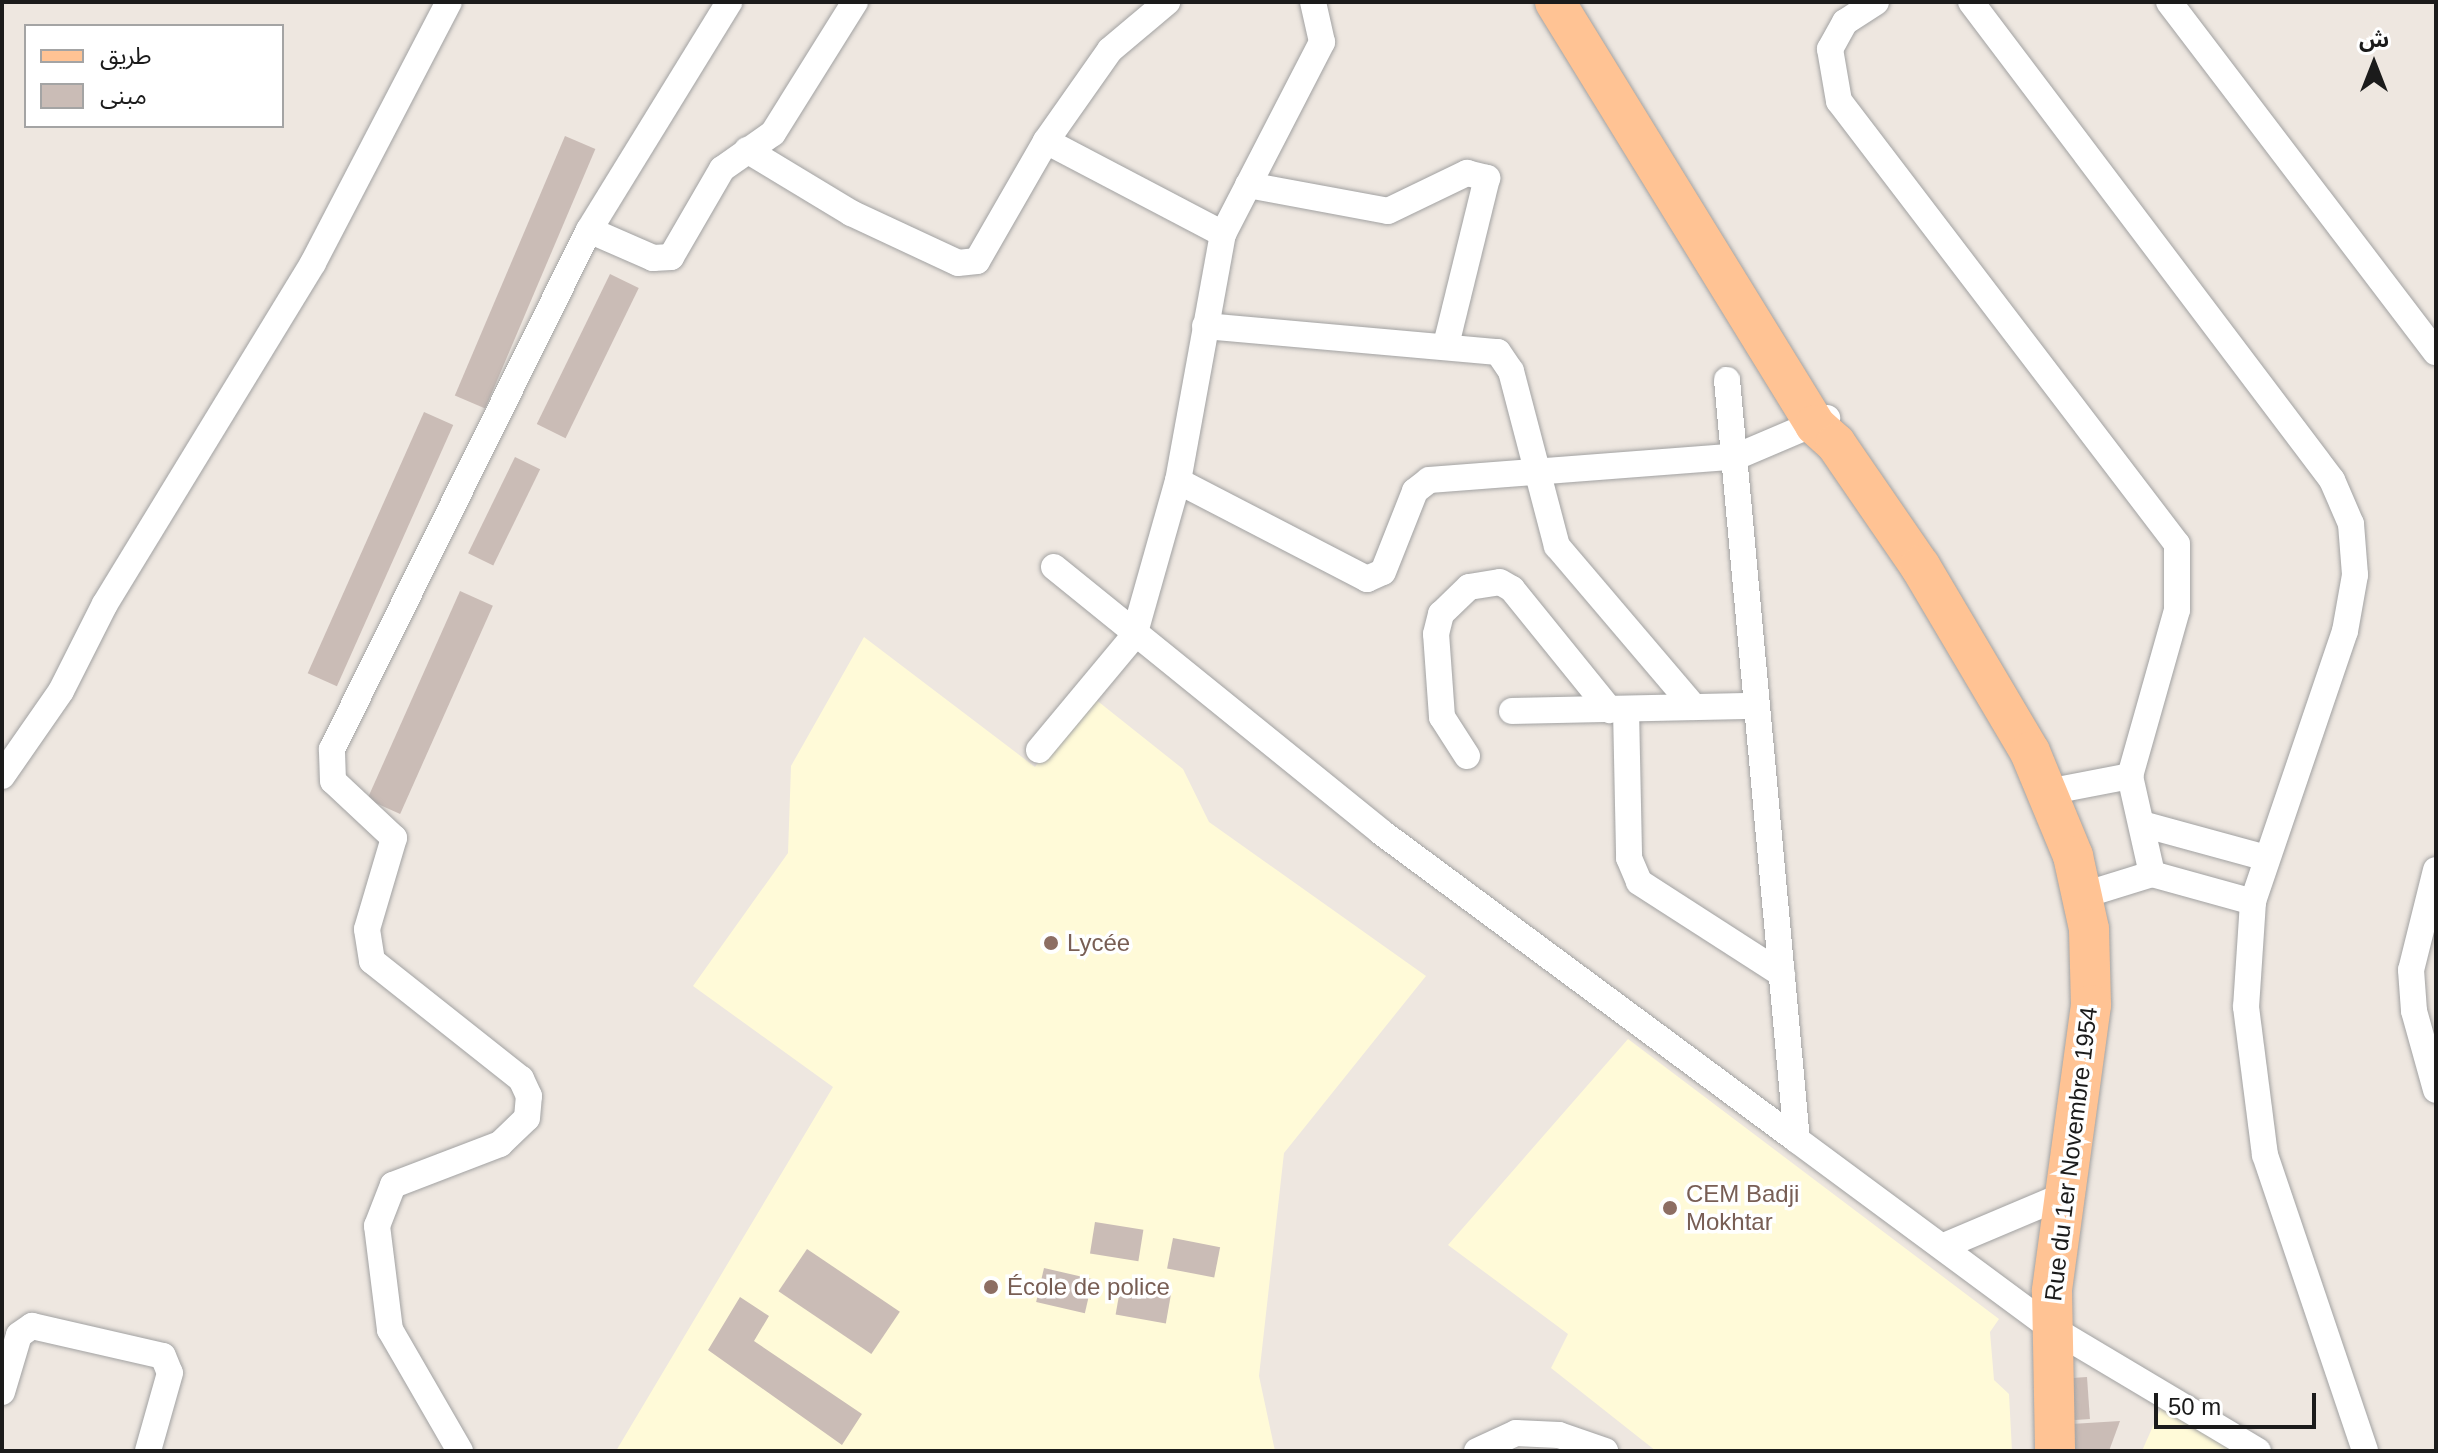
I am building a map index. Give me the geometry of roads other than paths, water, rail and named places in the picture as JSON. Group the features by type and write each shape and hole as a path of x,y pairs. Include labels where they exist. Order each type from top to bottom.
{"main road":[{"path":"1555,2 1827,428"},
{"path":"1585,2 1827,428"},
{"name":"Rue du 1er Novembre 1954","path":"1827,428 1935,592 2047,792 2084,895 2090,1028 2065,1195 2050,1327 2055,1451"}],"street":[{"path":"2,776 61,691 105,604 313,263 449,2"},
{"path":"460,1451 390,1330 377,1226 393,1185 500,1144 527,1118 529,1096 521,1079 372,961 367,929 394,838 329,768 498,403 589,230 729,2"},
{"path":"589,230 653,258 671,257 722,169 773,133 855,2"},
{"path":"747,150 851,213 968,264 985,254 1046,141 1110,50 1167,2"},
{"path":"1039,750 1134,636 1178,481 1223,234 1322,42 1313,2"},
{"path":"1876,2 1845,22 1830,49 1839,101 2177,544 2177,610 2130,776 2152,874"},
{"path":"1971,2 2332,480 2351,524 2355,575 2345,631 2253,902 2246,1007 2265,1155 2365,1451"},
{"path":"2169,2 2436,352"},
{"path":"1046,141 1223,234"},
{"path":"1248,185 1388,211 1467,173 1487,178 1446,345"},
{"path":"1205,326 1484,348 1507,360 1534,471 1557,546 1694,707"},
{"path":"1727,380 1738,456 1756,706 1797,1140"},
{"path":"1178,481 1367,579 1383,572 1420,484 1534,471 1738,456 1827,428"},
{"path":"1054,567 1134,636 1381,832 2050,1327 2258,1451"},
{"path":"1467,756 1442,717 1436,634 1441,614 1469,587 1500,582 1512,589 1618,709 1629,858 1639,882 1782,974"},
{"path":"1512,711 1756,706"},
{"path":"2047,792 2130,776"},
{"path":"2142,824 2266,858"},
{"path":"2436,870 2411,970 2414,1011 2436,1090"},
{"path":"2084,895 2152,874 2253,902"},
{"path":"1944,1246 2065,1195"},
{"path":"2,1392 19,1335 32,1326 163,1356 170,1373 148,1451"},
{"path":"1477,1451 1516,1433 1559,1435 1605,1451"}],"place":[{"name":"Lycée","path":"1051,943"},
{"name":"CEM Badji Mokhtar","path":"1670,1208"},
{"name":"École de police","path":"991,1287"}]}
